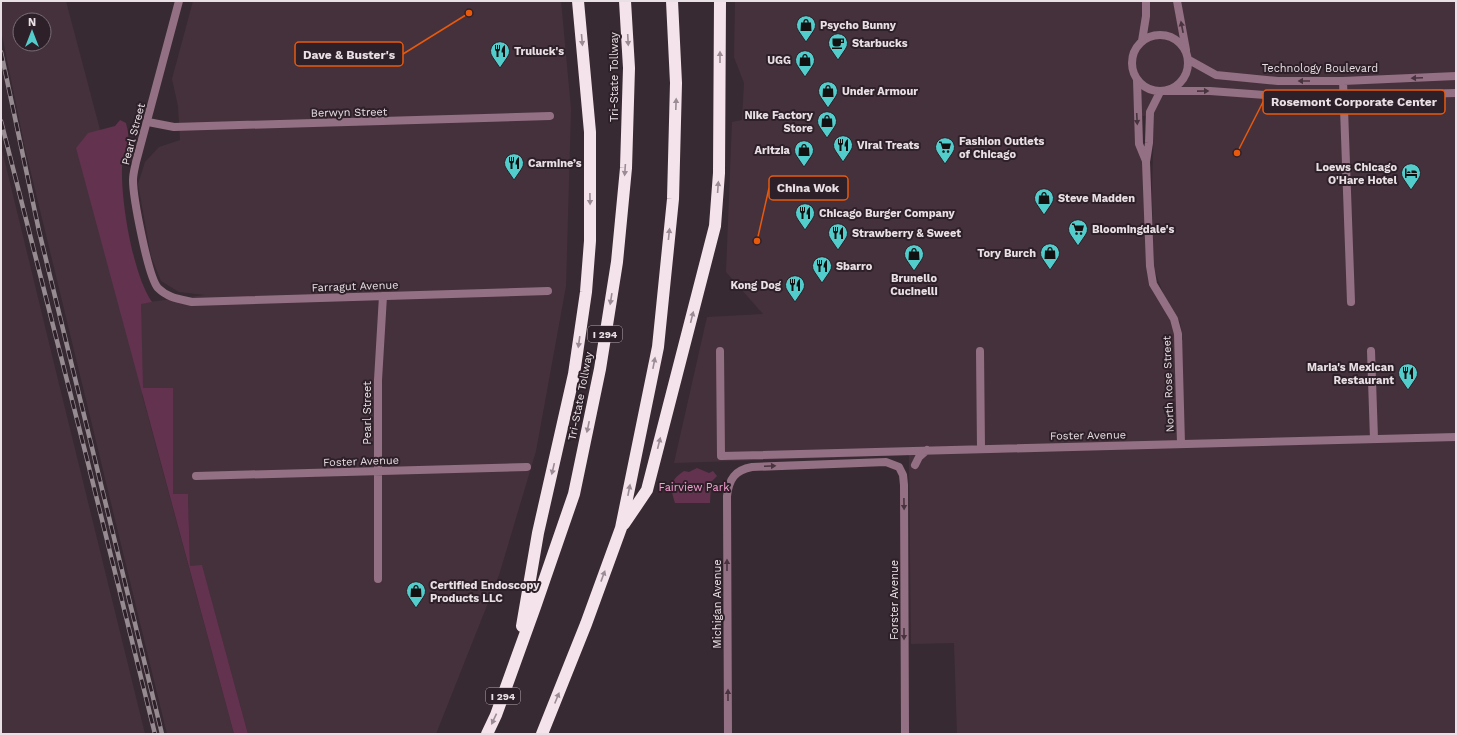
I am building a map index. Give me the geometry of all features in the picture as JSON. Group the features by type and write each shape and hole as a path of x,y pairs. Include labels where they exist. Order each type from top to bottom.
{"highway":[{"path":"517,657 538,533 574,374 588,263 590,240 590,132 578,1"},
{"name":"Tri-State Tollway","path":"487,734 496,715 574,494 600,369 617,262 626,168 629,68 625,1"},
{"path":"542,734 586,624 621,528 658,347 673,198 676,83 672,1"},
{"path":"621,528 647,490 715,226 719,174 720,1"}],"street":[{"name":"Pearl Street","path":"164,294 152,279 134,195 133,179 136,162 148,122 179,1"},
{"path":"1142,41 1146,16 1146,1"},
{"path":"1162,92 1180,84 1188,69 1188,56 1177,1"},
{"path":"1188,56 1182,45 1167,35 1154,35 1142,41 1134,50 1132,69 1137,80 1144,87 1162,92 1210,91 1278,97 1456,93"},
{"name":"Technology Boulevard","path":"1188,56 1216,75 1278,81 1343,81 1456,76"},
{"name":"North Rose Street","path":"1137,80 1139,144 1146,162"},
{"path":"1343,81 1350,302"},
{"name":"North Rose Street","path":"1162,92 1150,112 1149,143 1146,162 1151,274 1156,291 1176,324 1178,334 1181,444"},
{"name":"Berwyn Street","path":"148,122 182,127 550,116"},
{"name":"Farragut Avenue","path":"164,294 173,298 192,302 548,291"},
{"name":"Pearl Street","path":"378,579 378,380 383,296"},
{"name":"Foster Avenue","path":"720,350 721,456 1456,437"},
{"path":"980,350 980,449"},
{"path":"1370,351 1374,439"},
{"path":"914,465 919,457 927,450"},
{"name":"Michigan Avenue","path":"728,734 727,496 730,480 738,472 752,467 886,462 899,467"},
{"name":"Foster Avenue","path":"196,476 526,467"},
{"name":"Forster Avenue","path":"899,467 903,475 904,485 905,734"}],"shaded area":[{"path":"1,1 66,1 99,126 141,303 205,295 179,292 161,281 151,256 138,184 145,162 159,147 180,140 178,106 172,79 193,1 561,1 571,109 566,286 536,451 499,575 436,734 248,734 202,566 190,566 188,495 173,494 173,388 142,394 234,734 167,734 25,148 1,30"},
{"path":"735,1 1456,1 1456,734 957,734 954,643 911,644 909,455 674,463 707,317 763,314 726,272 732,122 742,120 744,83 734,57","holes":["1154,115 1152,191 1154,269 1165,298 1180,322 1183,340 1174,340 1174,326 1153,292 1147,272 1142,116"]},
{"path":"1,146 59,384 145,734 1,734"}],"green space":[{"path":"120,120 126,123 128,134 122,168 126,218 139,274 145,290 152,302 141,304 143,388 173,388 173,494 188,494 190,566 202,565 248,734 234,734 76,148 88,133 115,126"},
{"name":"Fairview Park","path":"697,468 709,473 713,471 717,476 711,482 710,503 675,503 672,493 673,481 684,471 689,472"}],"railway":[{"path":"1,52 39,231 162,734"},
{"path":"1,121 155,734"}],"place":[{"name":"Dave & Buster's","path":"469,13"},
{"name":"Psycho Bunny","path":"806,42"},
{"name":"Starbucks","path":"838,60"},
{"name":"Truluck's","path":"500,68"},
{"name":"UGG","path":"805,77"},
{"name":"Under Armour","path":"828,108"},
{"name":"Nike Factory Store","path":"827,138"},
{"name":"Rosemont Corporate Center","path":"1237,153"},
{"name":"Viral Treats","path":"843,162"},
{"name":"Fashion Outlets of Chicago","path":"945,164"},
{"name":"Aritzia","path":"804,167"},
{"name":"Carmine’s","path":"514,180"},
{"name":"Loews Chicago O'Hare Hotel","path":"1411,190"},
{"name":"Steve Madden","path":"1044,215"},
{"name":"Chicago Burger Company","path":"805,230"},
{"name":"China Wok","path":"757,241"},
{"name":"Bloomingdale's","path":"1078,246"},
{"name":"Strawberry & Sweet","path":"838,250"},
{"name":"Tory Burch","path":"1050,270"},
{"name":"Brunello Cucinelli","path":"914,271"},
{"name":"Sbarro","path":"822,283"},
{"name":"Kong Dog","path":"795,302"},
{"name":"Maria's Mexican Restaurant","path":"1408,390"},
{"name":"Certified Endoscopy Products LLC","path":"416,608"}]}
